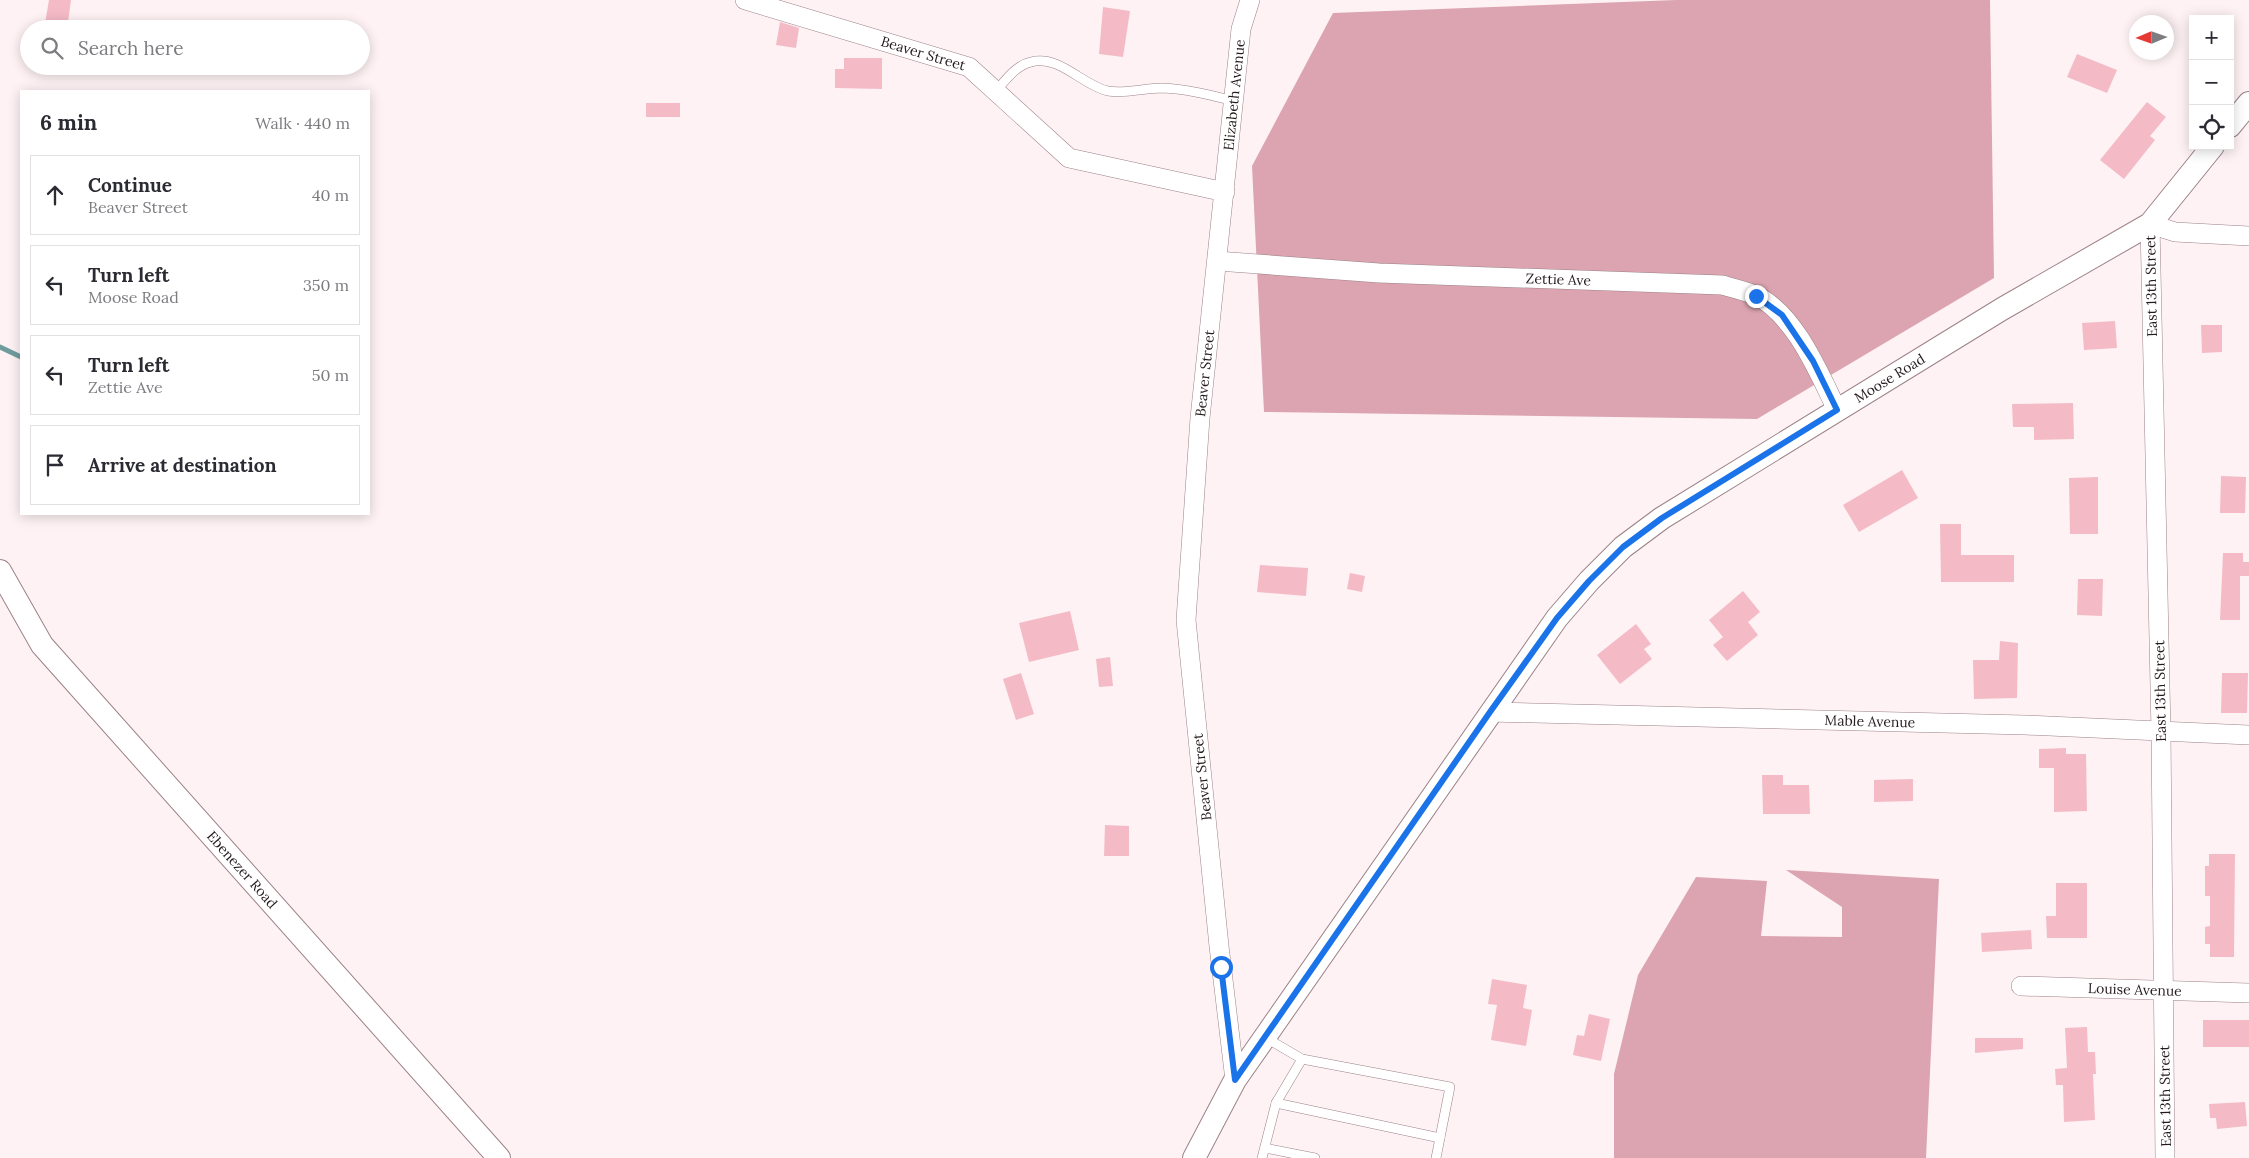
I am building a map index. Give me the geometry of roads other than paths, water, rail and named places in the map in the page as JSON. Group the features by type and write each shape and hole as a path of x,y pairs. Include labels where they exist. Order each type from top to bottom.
{"street":[{"name":"Beaver Street","path":"745,0 969,67 1069,158 1225,192 1200,418 1186,620 1219,946 1235,1080"},
{"name":"Elizabeth Avenue","path":"1225,192 1241,29 1250,0"},
{"path":"2234,121 2249,103"},
{"name":"Moose Road","path":"1194,1158 1235,1080 1490,712 1557,618 1589,581 1623,547 1662,518 1837,410 2002,309 2150,224 2211,150"},
{"path":"2150,224 2175,232 2249,236"},
{"name":"East 13th Street","path":"2150,224 2162,732 2165,1158"},
{"name":"Zettie Ave","path":"1217,261 1379,272 1722,285 1756,296 1782,315 1813,361 1837,410"},
{"name":"Ebenezer Road","path":"0,571 42,645 499,1158"},
{"name":"Mable Avenue","path":"1490,712 2025,725 2249,734"},
{"name":"Louise Avenue","path":"2022,986 2163,992 2249,993"}],"lane":[{"path":"996,92 1013,72 1031,62 1046,62 1063,68 1089,84 1109,91 1182,89 1234,101"},
{"path":"1264,1037 1302,1059 1450,1087 1436,1158"},
{"path":"1262,1158 1276,1103 1302,1059"},
{"path":"1276,1103 1440,1138"},
{"path":"1264,1148 1315,1158"}],"waterway":[{"path":"0,347 20,357"}]}
